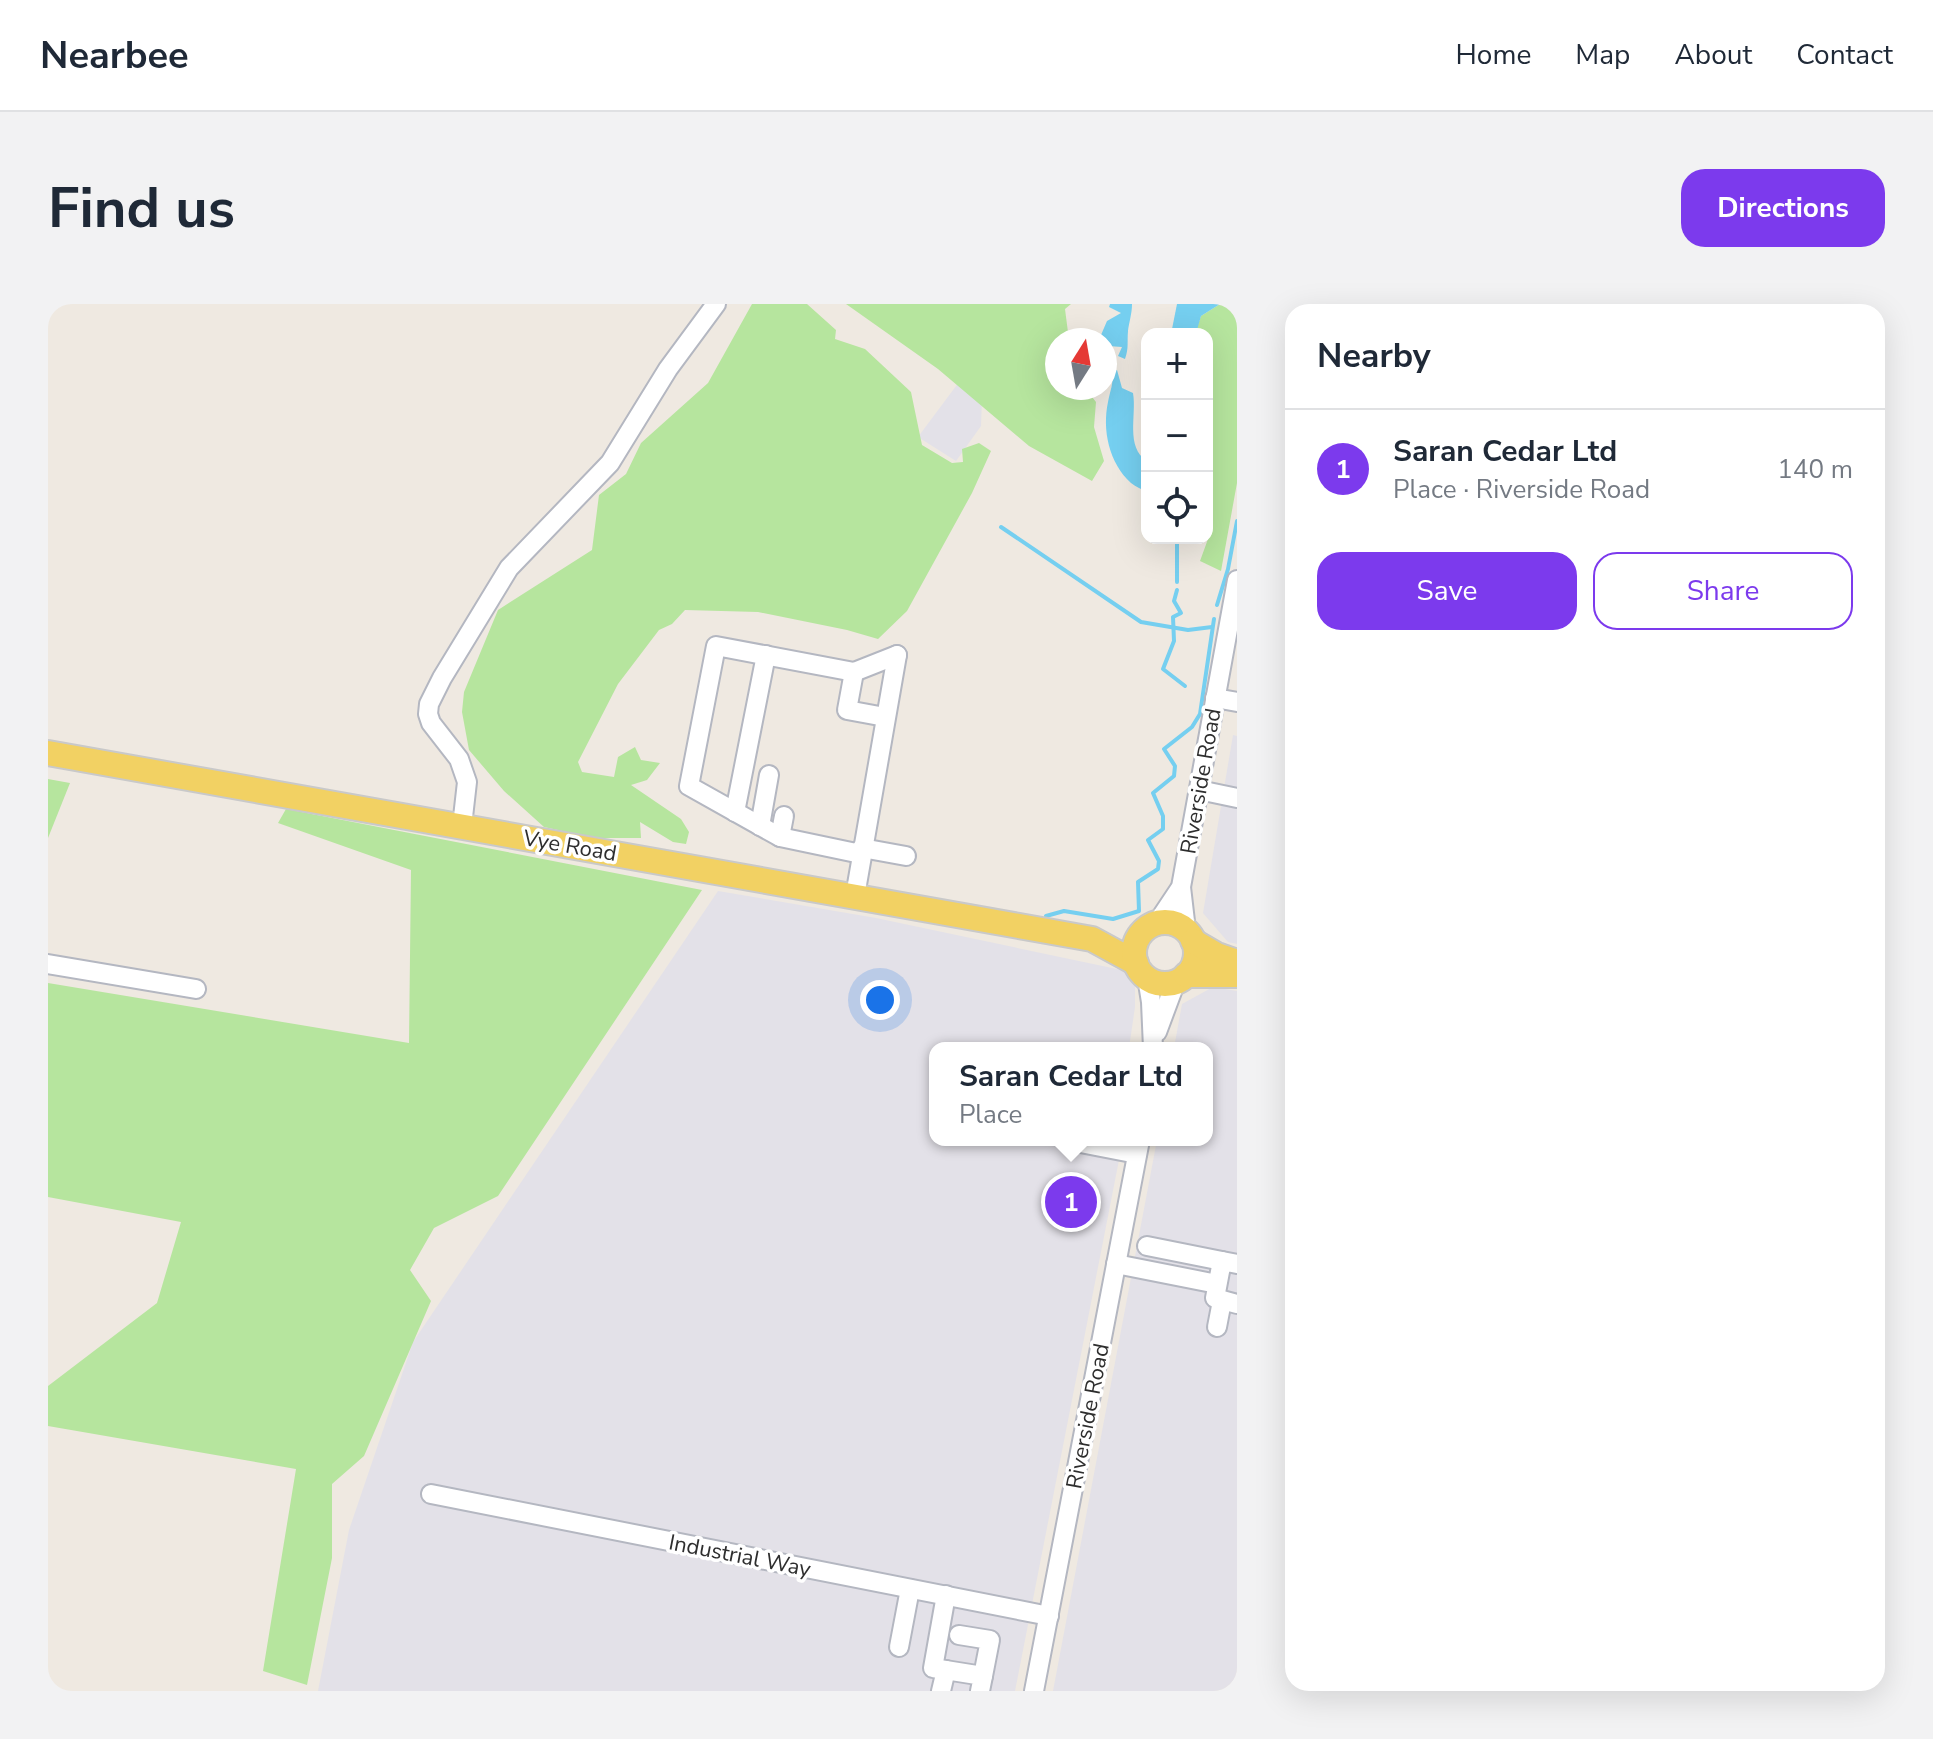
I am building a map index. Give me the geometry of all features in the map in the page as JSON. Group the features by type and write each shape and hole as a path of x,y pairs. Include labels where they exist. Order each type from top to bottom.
{"main road":[{"name":"Vye Road","path":"48,753 1092,939 1135,934 1151,926"},
{"path":"1237,962 1217,955 1178,925 1151,926 1136,942 1141,970 1156,982 1237,975"},
{"path":"1181,978 1195,959 1190,936"},
{"name":"Vye Road","path":"1092,939 1141,970"}],"street":[{"path":"462,826 467,782 459,759 431,723 429,704 435,691 509,568 610,463 668,369 716,304"},
{"name":"Riverside Road","path":"1190,936 1181,887 1237,580"},
{"path":"855,896 862,851 885,717 897,655 854,672 716,646 689,786 780,837 862,851 906,856"},
{"path":"735,812 766,655"},
{"path":"854,672 847,710 885,717"},
{"path":"1215,698 1237,702"},
{"path":"760,826 769,775"},
{"path":"1199,790 1237,798"},
{"path":"780,837 784,816"},
{"name":"Riverside Road","path":"1151,926 1181,887"},
{"path":"48,964 196,989"},
{"path":"1141,970 1154,1042"},
{"path":"1154,1042 1181,978"},
{"name":"Riverside Road","path":"1034,1691 1138,1147"},
{"path":"1147,1246 1229,1262 1217,1327"},
{"path":"1116,1264 1225,1296"},
{"name":"Industrial Way","path":"431,1494 1049,1616"},
{"path":"899,1647 910,1589"},
{"path":"946,1595 933,1668 982,1684 990,1640 959,1635"},
{"path":"941,1691 946,1670"}],"shaded area":[{"path":"959,382 982,399 981,426 956,461 918,437"},
{"path":"1233,735 1237,736 1237,944 1228,942 1203,913"},
{"path":"718,891 876,918 1131,972 1135,985 1135,1007 1130,1042 929,1042 929,1146 1119,1146 1119,1160 1015,1691 318,1691 349,1530 413,1342"},
{"path":"1213,987 1237,991 1237,1691 1053,1691 1156,1146 1213,1146 1213,1042 1175,1042 1182,1004"}],"green space":[{"path":"752,304 807,304 836,330 835,339 865,349 911,392 922,445 952,463 963,462 962,449 979,443 991,451 972,493 907,611 878,639 758,612 685,610 672,624 659,630 618,684 578,762 582,772 614,777 618,757 635,747 641,760 660,763 647,780 631,785 681,819 689,832 686,844 673,842 640,822 641,838 594,838 544,827 504,791 469,750 462,712 464,692 498,610 592,550 599,495 626,474 641,443 708,383"},
{"path":"846,304 1071,304 1065,309 1067,328 1045,328 1045,400 1096,402 1094,427 1104,461 1092,481 1029,446 938,369"},
{"path":"1220,304 1237,304 1237,483 1221,571 1200,561 1206,544 1213,544 1213,328 1197,328 1201,316"},
{"path":"48,779 70,783 48,838"},
{"path":"286,809 702,890 498,1196 434,1228 410,1270 431,1301 364,1456 332,1484 332,1558 307,1685 263,1671 296,1469 48,1426 48,1386 157,1303 181,1222 48,1197 48,983 409,1043 411,870 278,823"}],"water":[{"path":"1110,304 1132,304 1125,359 1118,356 1122,347 1117,347 1117,328 1104,328 1107,321 1121,313 1109,307"},
{"path":"1177,304 1220,304 1201,316 1198,328 1172,328"},
{"path":"1117,370 1122,388 1133,393 1133,430 1136,448 1141,456 1141,489 1123,475 1112,456 1106,413 1109,400 1117,400"}],"waterway":[{"path":"1217,605 1237,521"},
{"path":"1001,527 1141,622 1188,630 1212,627"},
{"path":"1177,544 1177,582"},
{"path":"1177,590 1174,601 1181,613 1173,617 1174,641 1163,669 1185,686"},
{"path":"1046,916 1064,911 1113,919 1139,911 1138,882 1158,869 1159,861 1148,840 1163,829 1163,816 1153,793 1174,776 1175,766 1164,749 1192,727 1200,714 1214,619"}],"place":[{"name":"Saran Cedar Ltd","path":"1071,1202"}]}
